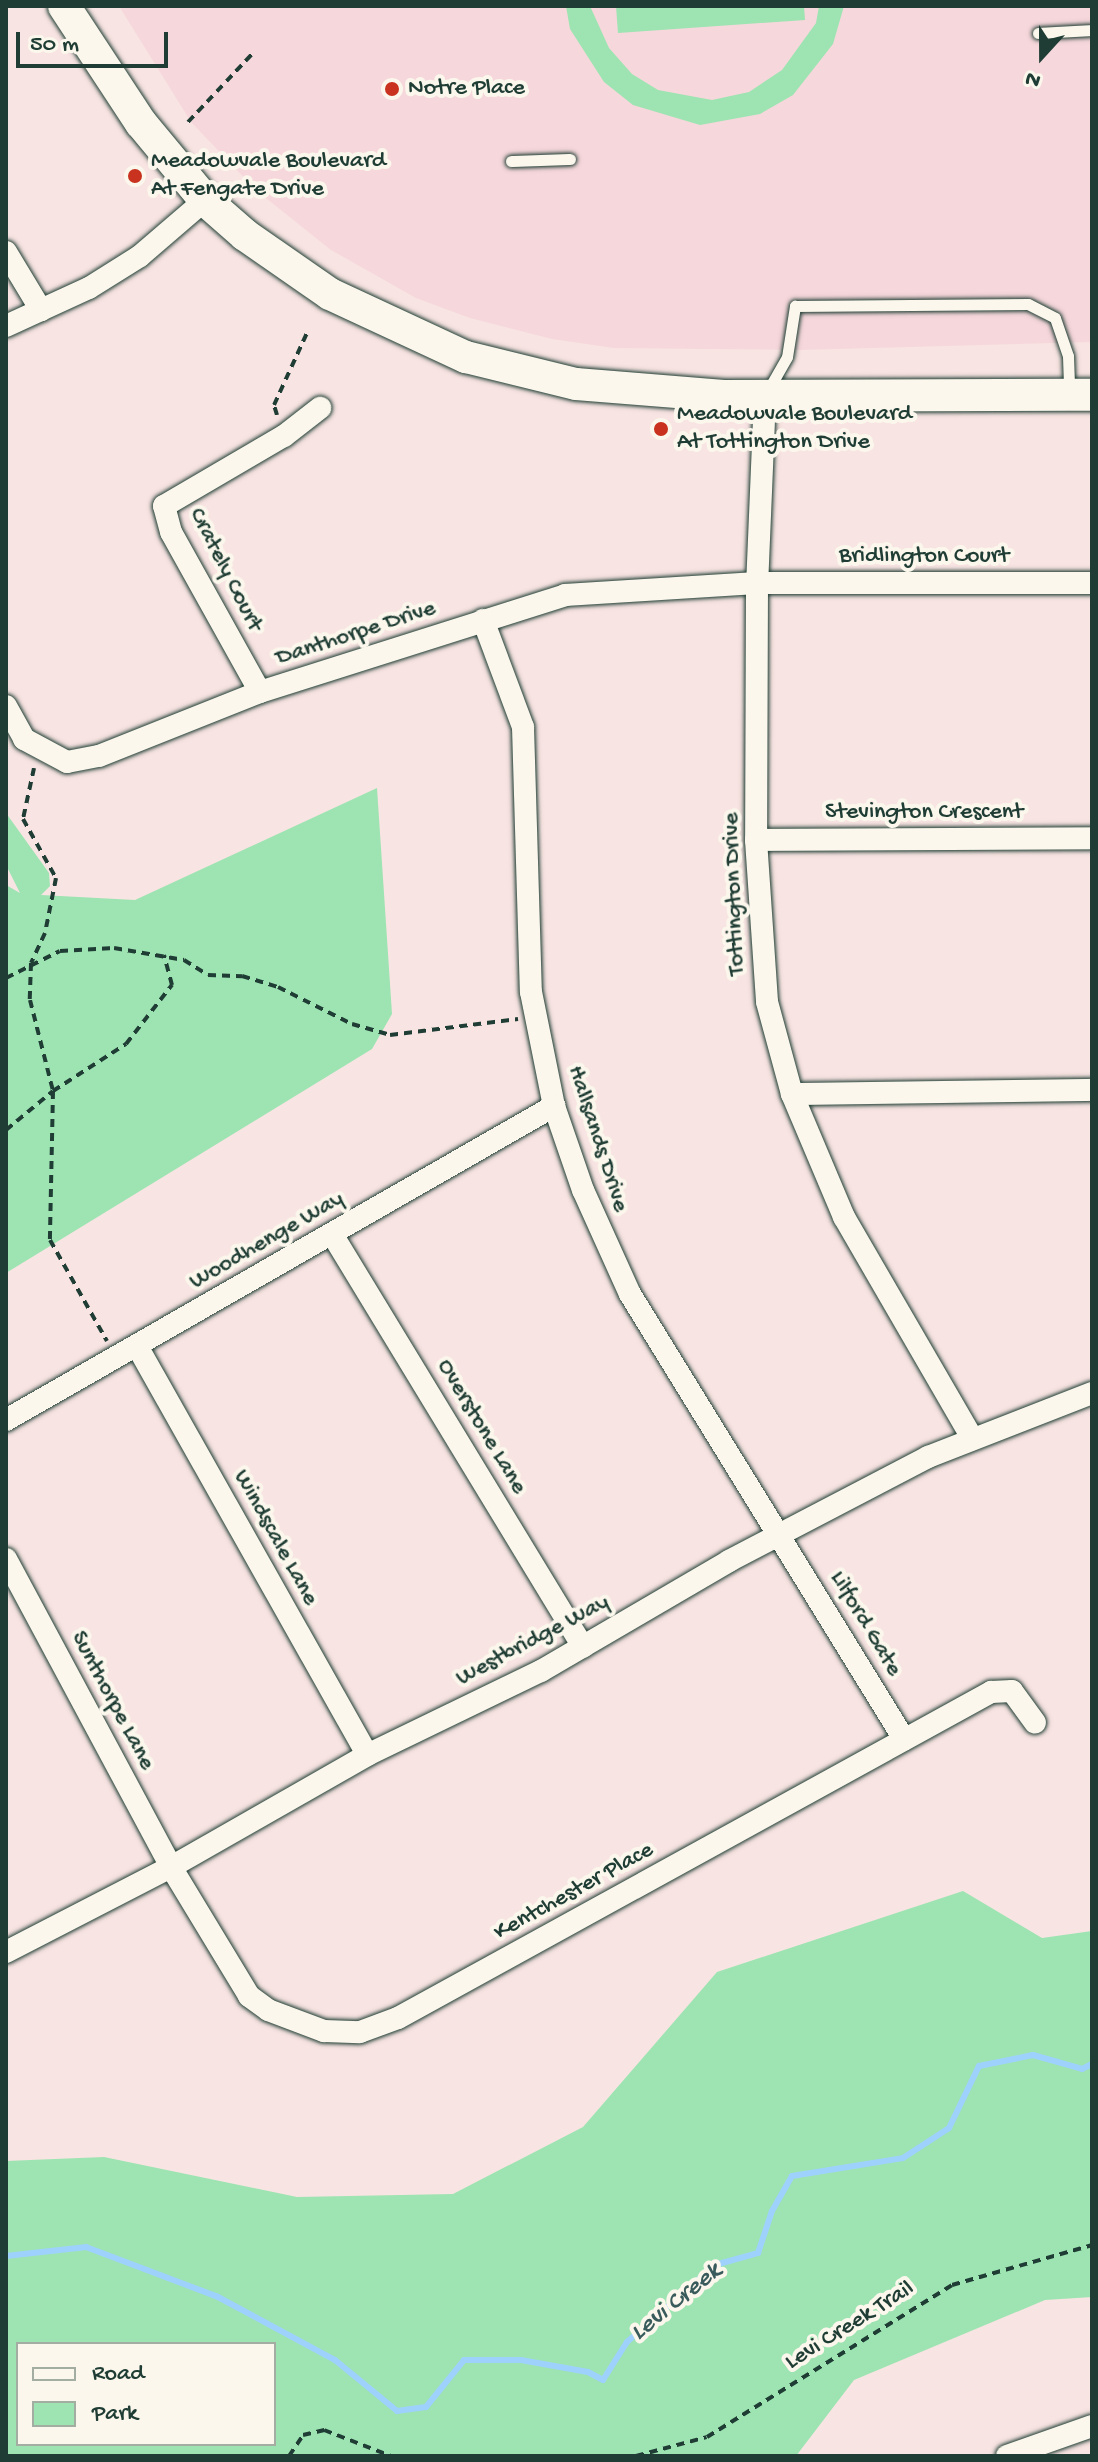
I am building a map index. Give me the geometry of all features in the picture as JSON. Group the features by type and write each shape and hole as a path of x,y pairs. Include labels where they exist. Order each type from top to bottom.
{"main road":[{"path":"64,6 141,123 205,200 330,294 466,357 576,384 765,396 1081,395"}],"street":[{"path":"6,326 140,256 205,200"},
{"path":"6,252 41,310"},
{"name":"Tottington Drive","path":"765,396 757,583 756,840 764,985 792,1094 844,1217 972,1438"},
{"name":"Crately Court","path":"260,692 171,532 164,506 284,436 320,408"},
{"name":"Bridlington Court","path":"757,583 1092,583"},
{"name":"Danthorpe Drive","path":"41,752 67,762 99,756 260,692 565,595 757,583"},
{"name":"Hallsands Drive","path":"483,620 523,727 525,894 535,1017 554,1106 583,1190 630,1294 782,1536"},
{"path":"6,706 24,739 41,752"},
{"name":"Stevington Crescent","path":"756,840 1092,838"},
{"path":"792,1094 1092,1090"},
{"name":"Woodhenge Way","path":"6,1420 554,1106"},
{"name":"Overstone Lane","path":"332,1234 583,1647"},
{"name":"Windscale Lane","path":"137,1346 367,1755"},
{"name":"Westbridge Way","path":"6,1952 171,1867 367,1755 583,1647 782,1536 972,1438 1092,1393"},
{"name":"Lilford Gate","path":"782,1536 904,1739"},
{"name":"Sunthorpe Lane","path":"6,1559 171,1867"},
{"name":"Kentchester Place","path":"171,1867 249,1996 289,2020 324,2031 360,2032 398,2018 999,1689 1019,1697 1035,1723"},
{"path":"1007,2456 1092,2426"}],"lane":[{"path":"1038,33 1092,30"},
{"path":"511,161 570,159"},
{"path":"765,396 787,357 795,306 1028,304 1055,318 1081,395"}],"path":[{"path":"188,122 254,52"},
{"path":"284,436 274,405 307,333"},
{"path":"41,752 30,777 23,819 56,878 45,933 31,963 30,1000 53,1091 56,1166 50,1240 116,1357"},
{"path":"6,978 60,951 114,948 164,955 208,975 242,976 278,987 352,1024 390,1035 535,1017"},
{"path":"6,1130 53,1091 126,1044 172,985 164,955"},
{"name":"Levi Creek Trail","path":"636,2456 718,2431 952,2285 1092,2245"},
{"path":"289,2456 303,2435 324,2430 391,2456"}],"shaded area":[{"path":"119,6 1092,6 1092,342 799,350 614,348 552,339 470,318 416,298 331,250 256,190 191,122"}],"green space":[{"path":"566,6 590,6 609,48 632,74 658,90 712,100 749,92 782,70 816,23 819,6 844,6 833,44 793,95 760,114 700,125 633,105 604,82 570,29"},
{"path":"616,6 804,6 805,20 618,33"},
{"path":"377,788 392,1014 372,1049 6,1273 6,885 20,893 6,865 6,813 49,873 50,886 41,895 135,900"},
{"path":"963,1891 1042,1938 1092,1931 1092,2297 1045,2300 854,2380 796,2456 6,2456 6,2161 104,2157 297,2197 453,2194 583,2127 717,1972"}],"waterway":[{"name":"Levi Creek","path":"6,2256 86,2247 218,2297 335,2360 397,2411 426,2407 464,2360 521,2360 588,2372 603,2380 627,2342 715,2265 758,2253 772,2211 792,2176 903,2158 949,2128 979,2066 1033,2055 1082,2069 1092,2064"}],"place":[{"name":"Notre Place","path":"392,89"},
{"name":"Meadowvale Boulevard At Fengate Drive","path":"135,176"},
{"name":"Meadowvale Boulevard At Tottington Drive","path":"661,429"}]}
